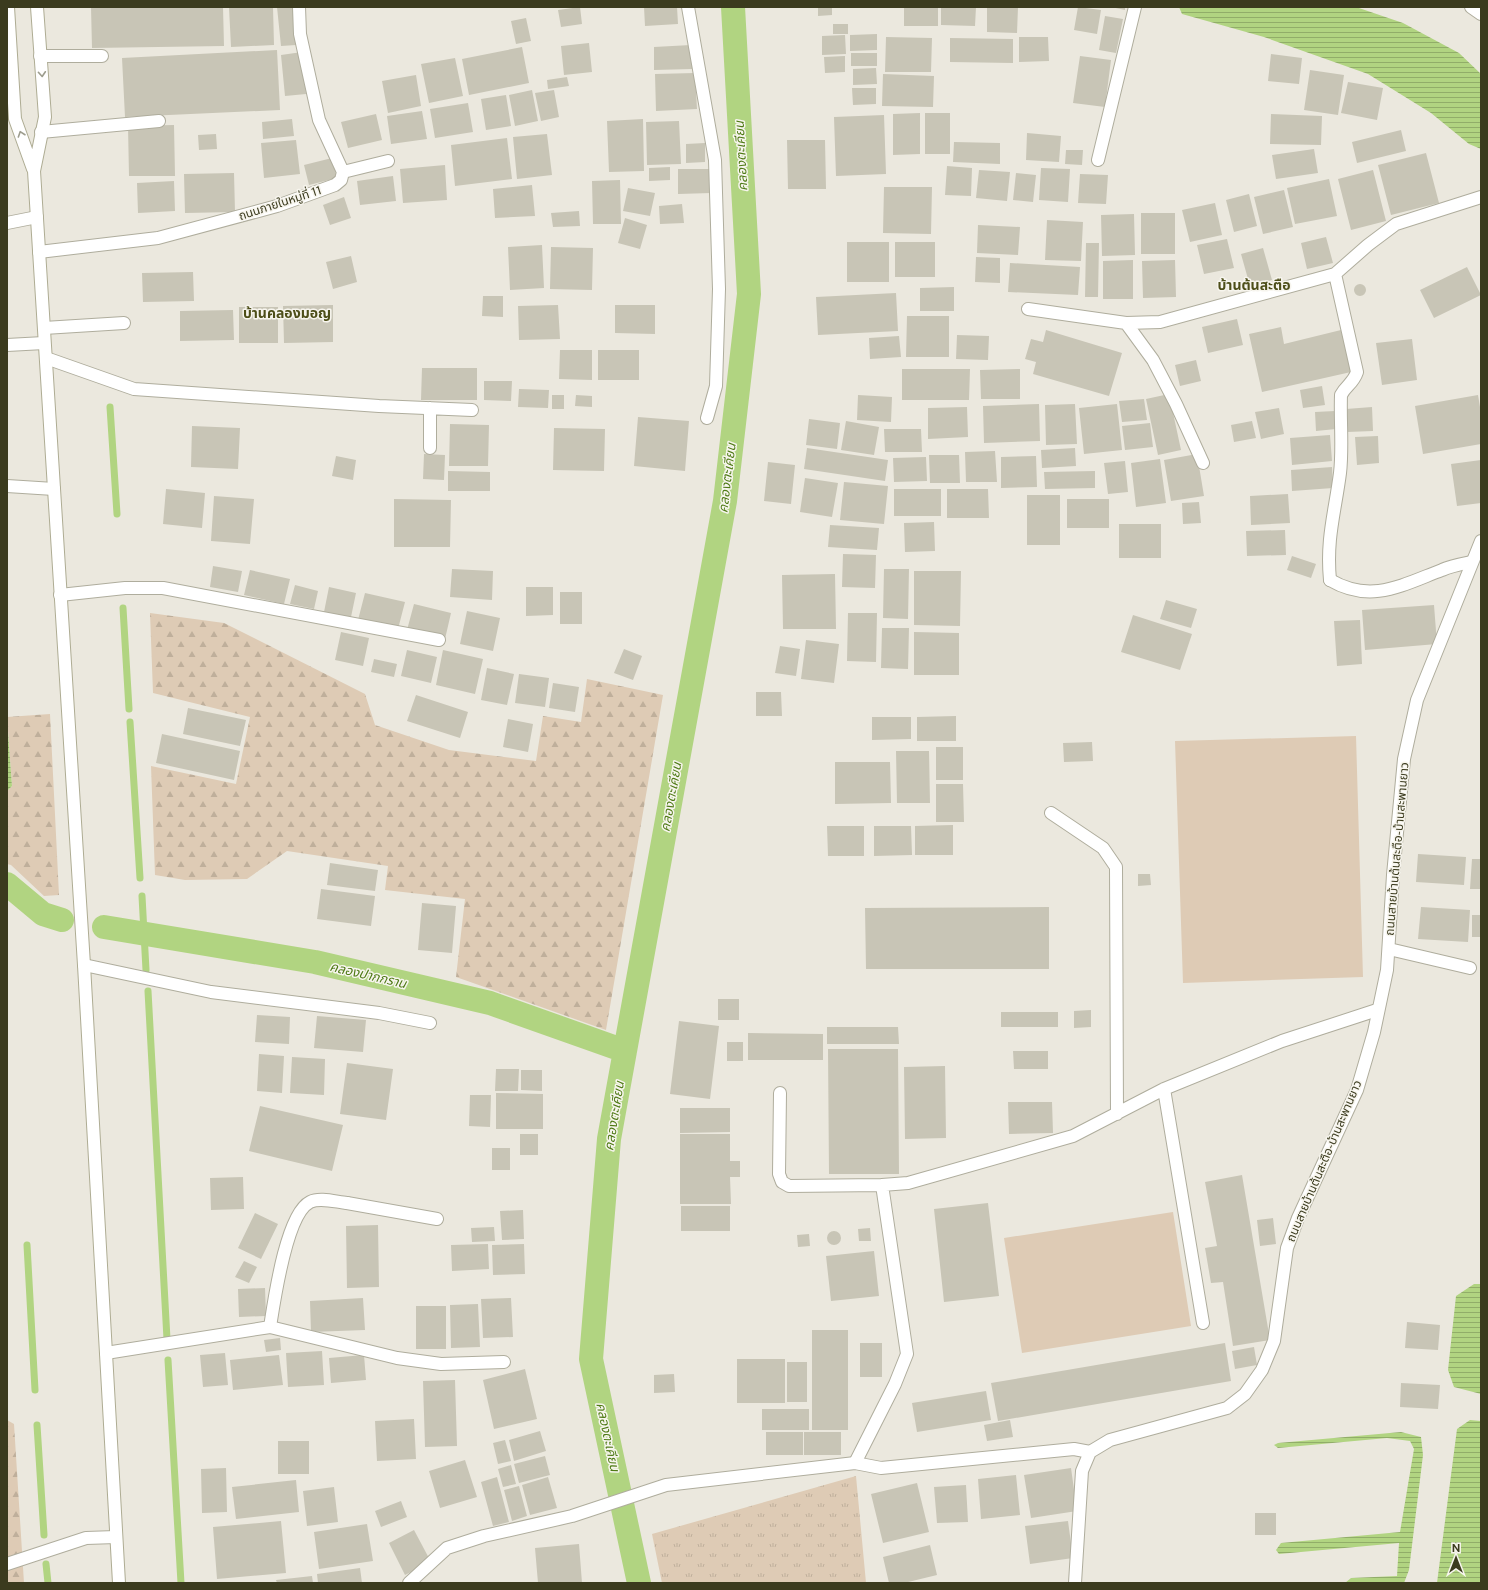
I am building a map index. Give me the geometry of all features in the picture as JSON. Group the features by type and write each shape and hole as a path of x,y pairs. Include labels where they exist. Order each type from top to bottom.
{"street":[{"path":"8,7 8,39 15,119 34,171"},
{"path":"37,7 45,117 34,171 84,965 119,1583"},
{"path":"299,7 300,34 319,120 343,172 388,161"},
{"path":"688,7 715,160 719,289 716,386 707,418"},
{"path":"1098,160 1135,7"},
{"path":"40,56 102,56"},
{"path":"41,132 159,121"},
{"name":"ถนนภายในหมู่ที่ 11","path":"39,252 158,238 277,206 335,186 341,180 343,172"},
{"path":"1028,309 1126,322 1160,322 1335,274 1368,245 1396,224 1481,197"},
{"path":"7,223 37,217"},
{"path":"1335,274 1356,372 1354,382 1345,388 1340,395 1340,472 1329,530 1328,558 1330,580 1344,588 1367,592 1401,587 1443,570 1472,562"},
{"path":"1126,322 1153,360 1176,404 1203,463"},
{"path":"44,328 124,323"},
{"path":"7,345 44,343"},
{"path":"46,358 134,389 472,410"},
{"path":"430,408 430,448"},
{"path":"7,486 54,489"},
{"name":"ถนนสายบ้านต้นสะตือ-บ้านสะพานยาว","path":"1090,1452 1110,1440 1227,1408 1245,1394 1262,1370 1274,1341 1286,1248 1298,1218 1357,1090 1374,1032 1377,1010 1387,970 1393,875 1404,759 1417,700 1481,541"},
{"path":"60,595 125,588 163,588 439,640"},
{"path":"1051,814 1103,848 1116,867 1117,1114"},
{"path":"1388,949 1470,968"},
{"path":"84,965 211,992 379,1013 430,1023"},
{"path":"780,1093 779,1174 782,1182 789,1186 882,1185 908,1183 1073,1136 1164,1089 1282,1041 1377,1010"},
{"path":"1164,1089 1203,1323"},
{"path":"855,1463 895,1384 907,1354 882,1185"},
{"path":"270,1327 278,1278 288,1238 299,1212 309,1202 319,1200 347,1202 438,1219"},
{"path":"106,1353 270,1327 396,1358 441,1364 504,1362"},
{"path":"409,1583 447,1548 484,1536 572,1516 666,1485 855,1463 881,1468 1074,1449 1090,1452 1082,1470 1075,1583"},
{"path":"7,1564 86,1538 116,1537"}],"green space":[{"path":"150,613 224,623 365,694 375,725 449,750 536,761 543,716 581,722 587,679 663,695 606,1030 456,977 465,899 385,890 388,866 287,851 247,879 185,880 155,875 151,766 236,784 250,717 153,693"},
{"path":"50,714 59,895 44,896 11,865 7,864 7,791 12,786 7,717"},
{"path":"1356,736 1363,977 1183,983 1175,741"},
{"path":"1173,1212 1191,1326 1022,1353 1004,1238"},
{"path":"7,1420 14,1424 24,1583 7,1583"},
{"path":"856,1476 866,1583 662,1583 652,1534"}],"shaded area":[{"path":"1179,7 1356,7 1403,23 1459,53 1481,74 1481,149 1469,144 1431,113 1368,74 1264,37 1182,14"},
{"path":"7,719 12,786 7,791"},
{"path":"1474,1284 1481,1284 1481,1394 1454,1387 1448,1370 1456,1296"},
{"path":"1470,1420 1481,1421 1481,1583 1437,1583 1457,1429"},
{"path":"1401,1432 1421,1437 1423,1455 1409,1570 1404,1583 1345,1583 1351,1578 1397,1576 1399,1543 1279,1554 1276,1550 1281,1543 1400,1532 1414,1449 1410,1441 1387,1438 1278,1448 1274,1445 1278,1443"}],"building":[{"path":"91,7 223,7 224,46 92,48"},
{"path":"229,7 273,7 274,45 231,47"},
{"path":"277,7 293,7 296,45 281,46"},
{"path":"580,7 582,24 561,27 558,10"},
{"path":"644,7 677,7 678,24 645,26"},
{"path":"818,7 832,7 832,15 818,16"},
{"path":"904,7 938,7 938,26 904,26"},
{"path":"941,7 976,7 975,26 941,25"},
{"path":"987,7 1018,7 1017,33 987,32"},
{"path":"1078,7 1101,10 1097,34 1074,30"},
{"path":"1111,7 1125,7 1125,10"},
{"path":"1105,16 1123,19 1116,53 1099,50"},
{"path":"526,18 531,41 516,44 511,21"},
{"path":"833,24 848,24 848,34 833,34"},
{"path":"877,34 877,50 850,51 850,35"},
{"path":"845,35 846,54 822,55 822,36"},
{"path":"886,37 932,38 931,72 885,72"},
{"path":"1019,37 1048,37 1049,61 1019,62"},
{"path":"950,38 1013,39 1013,63 950,62"},
{"path":"589,43 592,72 564,75 561,46"},
{"path":"691,45 692,69 654,70 654,47"},
{"path":"522,47 529,83 469,95 462,59"},
{"path":"277,50 280,110 125,117 122,58"},
{"path":"302,52 306,94 285,96 281,55"},
{"path":"851,53 877,53 877,66 851,66"},
{"path":"1271,54 1302,58 1299,84 1268,81"},
{"path":"845,56 845,72 825,73 824,57"},
{"path":"1080,56 1111,60 1105,107 1073,103"},
{"path":"455,58 463,96 429,103 421,64"},
{"path":"876,68 877,84 853,85 853,69"},
{"path":"1310,70 1344,75 1338,115 1304,110"},
{"path":"695,73 697,109 656,111 655,74"},
{"path":"883,74 934,76 933,107 882,106"},
{"path":"416,75 421,106 388,113 382,81"},
{"path":"567,77 569,86 548,89 547,80"},
{"path":"1348,82 1383,88 1377,120 1341,113"},
{"path":"852,88 876,88 876,104 853,105"},
{"path":"532,90 538,121 515,126 509,95"},
{"path":"554,90 559,117 541,121 535,93"},
{"path":"506,95 511,126 486,130 481,99"},
{"path":"468,103 473,132 435,138 430,109"},
{"path":"422,111 427,139 391,144 387,116"},
{"path":"920,113 920,154 893,155 893,114"},
{"path":"925,113 950,113 950,154 925,154"},
{"path":"376,114 382,140 348,148 341,122"},
{"path":"1271,114 1322,116 1321,145 1270,144"},
{"path":"884,115 886,174 836,176 834,117"},
{"path":"292,119 294,136 263,139 262,122"},
{"path":"643,119 644,171 609,172 607,121"},
{"path":"679,121 681,164 647,165 646,122"},
{"path":"174,125 175,176 129,176 128,126"},
{"path":"1401,130 1406,151 1357,163 1352,142"},
{"path":"1027,133 1061,136 1059,162 1026,160"},
{"path":"216,134 217,149 199,150 198,135"},
{"path":"547,134 552,175 517,179 513,137"},
{"path":"507,138 512,179 455,186 451,145"},
{"path":"296,140 300,174 264,178 261,143"},
{"path":"787,140 825,140 826,189 788,189"},
{"path":"954,142 1000,143 1000,164 953,162"},
{"path":"705,143 705,162 686,163 686,144"},
{"path":"1314,149 1318,173 1276,179 1272,155"},
{"path":"1066,150 1083,150 1082,165 1065,164"},
{"path":"1426,153 1439,203 1391,215 1378,165"},
{"path":"332,158 337,178 309,185 304,165"},
{"path":"445,165 447,200 403,203 400,169"},
{"path":"947,166 972,168 971,196 945,195"},
{"path":"670,167 670,180 649,181 649,168"},
{"path":"1041,168 1070,169 1068,202 1039,200"},
{"path":"678,169 711,169 711,193 678,194"},
{"path":"979,170 1010,172 1007,201 976,198"},
{"path":"1373,170 1386,221 1351,230 1338,179"},
{"path":"234,173 235,212 185,213 184,174"},
{"path":"1016,173 1036,175 1033,202 1013,200"},
{"path":"1080,174 1108,175 1106,204 1078,203"},
{"path":"393,176 396,201 360,205 357,181"},
{"path":"1329,179 1337,216 1295,224 1287,188"},
{"path":"620,180 621,224 593,224 592,181"},
{"path":"174,181 175,211 138,213 137,183"},
{"path":"532,185 535,216 495,218 493,189"},
{"path":"884,187 932,187 931,234 883,233"},
{"path":"628,188 655,193 650,216 623,211"},
{"path":"1284,190 1293,227 1263,234 1254,197"},
{"path":"1249,194 1257,226 1234,232 1226,200"},
{"path":"344,197 351,218 330,225 323,205"},
{"path":"1215,203 1222,235 1190,242 1182,210"},
{"path":"682,204 684,223 660,224 659,206"},
{"path":"579,211 580,226 553,227 551,213"},
{"path":"1141,213 1175,213 1175,254 1141,254"},
{"path":"1134,214 1135,255 1102,256 1101,215"},
{"path":"625,218 647,225 640,249 618,243"},
{"path":"1047,220 1083,222 1081,261 1045,260"},
{"path":"978,225 1020,227 1018,255 977,253"},
{"path":"1326,237 1333,263 1307,269 1301,243"},
{"path":"1227,239 1234,268 1204,274 1197,245"},
{"path":"847,242 889,242 889,282 847,282"},
{"path":"895,242 935,242 935,277 895,277"},
{"path":"1086,243 1099,243 1098,297 1085,297"},
{"path":"542,245 544,288 510,290 508,247"},
{"path":"551,247 593,248 592,290 550,289"},
{"path":"1263,248 1272,280 1250,286 1241,254"},
{"path":"351,256 357,282 333,289 326,262"},
{"path":"976,257 1000,258 1000,283 975,282"},
{"path":"1133,260 1133,299 1103,299 1103,261"},
{"path":"1175,260 1176,297 1143,298 1142,261"},
{"path":"1010,263 1080,267 1078,295 1008,292"},
{"path":"1467,267 1481,295 1434,318 1420,290"},
{"path":"193,272 194,301 143,302 142,273"},
{"path":"1362,284 1365,285 1365,295 1358,296 1355,295 1354,288 1355,285"},
{"path":"954,287 954,311 920,311 920,288"},
{"path":"896,293 898,331 818,335 816,297"},
{"path":"483,296 503,296 503,317 482,316"},
{"path":"333,305 333,342 284,343 283,306"},
{"path":"558,305 560,339 519,340 518,306"},
{"path":"615,305 655,305 655,334 615,333"},
{"path":"239,307 278,307 278,343 239,343"},
{"path":"233,310 234,340 180,341 180,311"},
{"path":"907,316 949,316 949,357 906,357"},
{"path":"1237,319 1243,345 1208,353 1202,327"},
{"path":"1281,327 1284,344 1341,330 1351,372 1262,392 1249,334"},
{"path":"1046,330 1122,353 1109,396 1033,374 1036,362 1025,359 1031,339 1043,342"},
{"path":"957,335 989,336 988,360 956,359"},
{"path":"899,336 901,357 870,359 869,338"},
{"path":"1412,339 1417,380 1382,385 1376,343"},
{"path":"560,350 592,350 592,380 559,379"},
{"path":"598,350 639,350 639,380 598,380"},
{"path":"1196,360 1201,381 1180,386 1175,365"},
{"path":"422,368 477,368 477,400 421,400"},
{"path":"902,369 970,369 969,400 902,400"},
{"path":"1020,369 1020,399 981,399 980,370"},
{"path":"484,381 512,381 511,401 484,400"},
{"path":"1322,386 1325,405 1303,408 1300,390"},
{"path":"519,389 549,390 548,408 518,407"},
{"path":"1169,394 1181,450 1158,455 1146,399"},
{"path":"552,395 564,395 564,409 552,409"},
{"path":"576,395 592,396 592,407 575,406"},
{"path":"858,395 892,397 891,422 857,420"},
{"path":"1478,395 1481,413 1481,444 1423,454 1415,406"},
{"path":"1144,399 1147,420 1122,422 1119,401"},
{"path":"1039,404 1040,441 984,443 983,406"},
{"path":"1075,404 1077,444 1046,445 1045,405"},
{"path":"1117,404 1122,450 1084,454 1079,408"},
{"path":"967,407 968,437 928,439 928,408"},
{"path":"1372,407 1373,431 1347,432 1346,409"},
{"path":"1279,408 1284,434 1261,439 1255,412"},
{"path":"1335,411 1336,429 1316,431 1315,412"},
{"path":"638,417 689,421 685,471 634,466"},
{"path":"809,419 840,423 837,449 806,445"},
{"path":"846,421 879,427 874,455 841,450"},
{"path":"1252,421 1256,438 1234,442 1231,425"},
{"path":"1150,423 1153,447 1125,450 1122,426"},
{"path":"450,424 489,425 488,466 449,466"},
{"path":"192,426 240,428 238,469 191,467"},
{"path":"554,428 605,429 604,471 553,470"},
{"path":"884,429 921,429 922,452 885,452"},
{"path":"1330,435 1332,461 1292,465 1290,438"},
{"path":"1378,436 1379,463 1357,465 1355,437"},
{"path":"807,448 888,460 885,481 804,469"},
{"path":"1075,448 1076,466 1042,468 1041,450"},
{"path":"995,451 997,482 966,482 965,452"},
{"path":"424,454 445,455 444,480 423,479"},
{"path":"1197,454 1204,496 1171,501 1164,460"},
{"path":"929,455 959,455 960,483 930,483"},
{"path":"336,456 356,460 353,480 332,476"},
{"path":"1036,456 1037,487 1001,488 1001,457"},
{"path":"926,457 927,481 894,482 893,458"},
{"path":"1160,459 1166,503 1136,507 1131,463"},
{"path":"1481,460 1481,503 1457,506 1451,464"},
{"path":"1125,461 1128,492 1108,494 1104,463"},
{"path":"768,462 795,465 791,504 764,501"},
{"path":"1332,467 1333,488 1292,491 1291,470"},
{"path":"448,471 490,472 490,491 448,491"},
{"path":"1095,471 1095,488 1045,489 1044,472"},
{"path":"805,478 838,483 832,517 800,512"},
{"path":"844,482 888,486 884,524 840,520"},
{"path":"166,489 205,493 202,528 163,524"},
{"path":"894,489 941,489 941,516 894,516"},
{"path":"947,489 988,489 989,518 947,518"},
{"path":"1288,494 1290,523 1251,525 1250,496"},
{"path":"1027,495 1060,495 1060,545 1027,545"},
{"path":"214,496 254,499 250,544 211,541"},
{"path":"394,499 451,500 450,547 394,547"},
{"path":"1067,499 1109,499 1109,528 1067,528"},
{"path":"1199,502 1201,523 1183,524 1182,503"},
{"path":"934,522 935,551 905,552 904,523"},
{"path":"1119,524 1161,524 1161,558 1119,558"},
{"path":"830,525 879,528 877,550 828,547"},
{"path":"1285,530 1286,555 1247,556 1246,531"},
{"path":"843,554 876,555 875,588 842,587"},
{"path":"1292,556 1316,564 1311,578 1287,570"},
{"path":"213,566 242,571 238,592 210,587"},
{"path":"452,569 493,571 492,600 450,597"},
{"path":"884,569 909,569 908,619 883,618"},
{"path":"250,570 290,579 284,604 244,595"},
{"path":"914,571 961,571 960,626 914,625"},
{"path":"835,574 836,629 783,629 782,575"},
{"path":"295,585 318,591 314,609 290,604"},
{"path":"329,587 356,593 351,617 324,612"},
{"path":"526,587 553,587 553,615 526,616"},
{"path":"560,592 582,592 582,624 560,624"},
{"path":"365,593 405,602 398,629 358,620"},
{"path":"1166,600 1197,609 1191,628 1160,619"},
{"path":"414,604 451,613 445,639 407,630"},
{"path":"1434,605 1437,644 1365,650 1362,610"},
{"path":"467,611 500,618 493,651 460,644"},
{"path":"848,613 877,613 876,662 847,661"},
{"path":"1133,615 1192,634 1180,670 1121,652"},
{"path":"1360,620 1362,664 1337,666 1334,621"},
{"path":"882,628 909,628 908,669 881,668"},
{"path":"341,632 369,638 363,666 335,660"},
{"path":"914,632 959,633 959,675 914,675"},
{"path":"806,640 839,644 834,683 801,679"},
{"path":"780,646 800,649 796,676 775,673"},
{"path":"624,649 642,656 633,680 614,673"},
{"path":"407,650 437,657 431,683 401,676"},
{"path":"443,650 483,659 475,694 436,685"},
{"path":"374,659 397,664 394,677 371,672"},
{"path":"487,668 514,674 507,705 481,700"},
{"path":"519,674 549,678 545,707 515,703"},
{"path":"553,683 579,687 575,712 549,708"},
{"path":"756,692 781,692 782,716 756,716"},
{"path":"416,695 468,712 460,738 407,721"},
{"path":"188,708 246,720 240,746 183,734"},
{"path":"956,716 956,741 917,741 917,717"},
{"path":"872,717 911,717 911,739 872,740"},
{"path":"508,719 533,724 528,752 503,747"},
{"path":"162,734 240,751 234,780 156,763"},
{"path":"1092,742 1093,761 1064,762 1063,743"},
{"path":"936,747 963,747 963,780 936,780"},
{"path":"896,751 929,751 930,803 897,803"},
{"path":"835,762 890,762 891,803 835,804"},
{"path":"936,784 963,784 964,822 936,822"},
{"path":"953,825 953,855 915,855 915,826"},
{"path":"827,826 864,826 864,856 828,856"},
{"path":"874,826 911,826 912,855 874,856"},
{"path":"1418,854 1466,857 1464,885 1416,882"},
{"path":"1472,859 1481,859 1481,889 1470,889"},
{"path":"330,863 378,870 375,891 327,885"},
{"path":"1138,874 1150,874 1151,885 1138,886"},
{"path":"321,889 375,896 371,926 317,919"},
{"path":"422,903 456,906 452,953 418,950"},
{"path":"1049,907 1049,969 866,969 865,908"},
{"path":"1421,907 1470,910 1468,942 1418,939"},
{"path":"1472,915 1481,915 1481,937 1472,937"},
{"path":"718,999 739,999 739,1020 718,1020"},
{"path":"1091,1010 1091,1027 1074,1028 1074,1011"},
{"path":"1001,1012 1058,1012 1058,1027 1001,1027"},
{"path":"257,1015 290,1017 289,1044 255,1042"},
{"path":"317,1016 366,1020 363,1052 314,1048"},
{"path":"679,1021 719,1026 710,1099 670,1094"},
{"path":"827,1027 898,1027 899,1044 827,1044"},
{"path":"748,1033 823,1034 823,1060 748,1060"},
{"path":"727,1042 743,1042 743,1061 727,1061"},
{"path":"828,1049 898,1049 899,1174 829,1174"},
{"path":"1013,1051 1048,1051 1048,1069 1014,1069"},
{"path":"259,1054 284,1056 282,1093 257,1091"},
{"path":"292,1057 325,1059 324,1095 290,1093"},
{"path":"347,1063 393,1069 386,1120 340,1114"},
{"path":"945,1066 946,1138 905,1139 904,1067"},
{"path":"496,1069 519,1069 518,1091 495,1091"},
{"path":"521,1070 542,1070 542,1091 521,1090"},
{"path":"496,1093 543,1094 543,1129 496,1129"},
{"path":"470,1095 491,1095 490,1127 469,1126"},
{"path":"1008,1102 1052,1102 1053,1133 1009,1134"},
{"path":"260,1106 343,1125 332,1171 249,1151"},
{"path":"680,1108 730,1108 730,1132 680,1133"},
{"path":"520,1134 538,1134 538,1155 520,1155"},
{"path":"680,1134 730,1134 730,1161 740,1161 740,1177 730,1177 731,1204 680,1204"},
{"path":"492,1148 510,1148 510,1170 492,1170"},
{"path":"1242,1175 1270,1340 1233,1346 1223,1282 1211,1283 1205,1248 1217,1246 1205,1182"},
{"path":"243,1177 244,1209 211,1210 210,1178"},
{"path":"988,1203 999,1296 944,1302 934,1209"},
{"path":"681,1206 730,1206 730,1231 681,1231"},
{"path":"523,1210 524,1239 502,1240 500,1211"},
{"path":"255,1213 278,1224 261,1259 238,1248"},
{"path":"1273,1218 1276,1244 1260,1246 1257,1220"},
{"path":"378,1225 379,1287 347,1288 346,1226"},
{"path":"494,1227 495,1241 472,1242 471,1228"},
{"path":"870,1228 871,1241 859,1241 858,1229"},
{"path":"831,1231 837,1231 841,1235 841,1241 837,1245 831,1245 827,1241 827,1235"},
{"path":"809,1234 810,1246 798,1247 797,1235"},
{"path":"488,1244 489,1269 452,1271 451,1245"},
{"path":"524,1244 525,1274 493,1275 492,1245"},
{"path":"874,1251 879,1296 831,1301 826,1256"},
{"path":"244,1261 257,1267 249,1283 235,1277"},
{"path":"265,1288 266,1316 239,1317 238,1289"},
{"path":"363,1298 365,1330 311,1332 310,1301"},
{"path":"511,1298 513,1337 483,1338 481,1299"},
{"path":"478,1304 480,1347 451,1348 450,1305"},
{"path":"416,1306 446,1306 446,1349 416,1349"},
{"path":"1407,1322 1440,1325 1438,1350 1405,1348"},
{"path":"812,1330 848,1330 848,1430 812,1430"},
{"path":"280,1338 281,1350 266,1352 264,1340"},
{"path":"860,1343 882,1343 882,1377 860,1377"},
{"path":"1225,1343 1231,1381 998,1421 991,1383"},
{"path":"1254,1347 1257,1365 1235,1369 1232,1351"},
{"path":"322,1351 324,1385 288,1387 286,1353"},
{"path":"225,1353 228,1385 203,1387 200,1355"},
{"path":"279,1355 283,1385 233,1390 230,1360"},
{"path":"364,1355 366,1380 331,1383 329,1358"},
{"path":"737,1359 785,1359 785,1403 737,1403"},
{"path":"787,1362 807,1362 807,1402 787,1402"},
{"path":"525,1369 537,1419 494,1429 483,1380"},
{"path":"674,1374 675,1392 654,1393 654,1375"},
{"path":"455,1380 457,1446 425,1447 423,1381"},
{"path":"1401,1383 1440,1385 1438,1409 1400,1407"},
{"path":"986,1391 991,1420 917,1432 912,1403"},
{"path":"762,1409 809,1409 809,1430 762,1430"},
{"path":"414,1419 416,1459 377,1461 375,1421"},
{"path":"1010,1420 1013,1437 987,1441 984,1425"},
{"path":"540,1431 546,1451 514,1461 509,1440"},
{"path":"766,1432 803,1432 803,1455 766,1455"},
{"path":"804,1432 841,1432 841,1455 804,1455"},
{"path":"505,1440 511,1461 498,1464 493,1443"},
{"path":"278,1441 309,1441 309,1474 278,1474"},
{"path":"545,1456 550,1475 519,1483 514,1464"},
{"path":"465,1460 477,1497 440,1508 429,1471"},
{"path":"511,1465 516,1484 503,1487 498,1469"},
{"path":"226,1468 227,1512 202,1513 201,1469"},
{"path":"1071,1468 1077,1511 1031,1518 1024,1475"},
{"path":"1016,1475 1020,1515 981,1519 978,1479"},
{"path":"497,1477 509,1522 493,1526 481,1482"},
{"path":"548,1477 557,1508 530,1515 522,1485"},
{"path":"296,1480 299,1512 236,1519 232,1487"},
{"path":"917,1483 929,1532 883,1543 871,1494"},
{"path":"966,1485 968,1522 937,1523 934,1487"},
{"path":"519,1486 527,1516 512,1521 504,1490"},
{"path":"334,1487 338,1522 307,1526 303,1491"},
{"path":"401,1501 407,1517 381,1527 375,1511"},
{"path":"1255,1513 1276,1513 1276,1535 1255,1535"},
{"path":"281,1521 286,1573 217,1579 213,1527"},
{"path":"1068,1521 1073,1558 1030,1564 1025,1526"},
{"path":"367,1524 373,1561 319,1569 314,1532"},
{"path":"414,1530 431,1562 405,1575 389,1543"},
{"path":"579,1544 582,1583 538,1583 535,1548"},
{"path":"930,1545 937,1575 904,1583 889,1583 883,1557"},
{"path":"360,1568 362,1583 318,1583 317,1574"},
{"path":"312,1576 313,1583 277,1583 276,1580"}],"waterway":[{"name":"คลองตะเคียน","path":"639,1583 591,1359 609,1139 725,501 749,294 733,7"},
{"path":"110,407 117,514"},
{"path":"123,608 129,709"},
{"path":"130,722 140,878"},
{"name":"คลองปากกราน","path":"7,884 43,914 62,920"},
{"name":"คลองปากกราน","path":"142,896 146,970"},
{"name":"คลองปากกราน","path":"104,927 315,962 490,1003 625,1051"},
{"path":"148,991 167,1339"},
{"path":"27,1245 35,1390"},
{"path":"168,1360 181,1583"},
{"path":"37,1425 44,1535"},
{"path":"46,1564 48,1583"}],"district":[{"name":"บ้านต้นสะตือ","path":"1254,285"},
{"name":"บ้านคลองมอญ","path":"287,313"}]}
